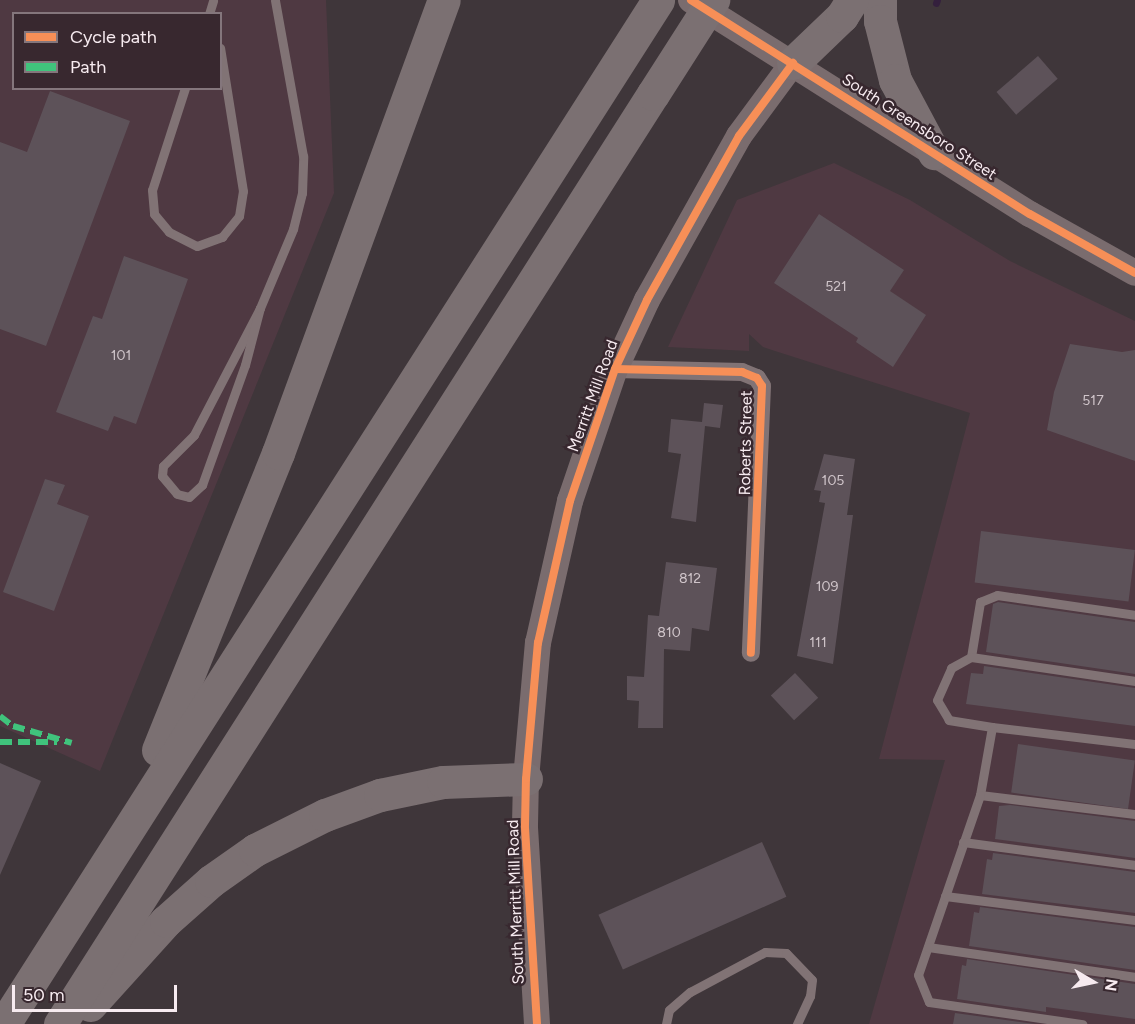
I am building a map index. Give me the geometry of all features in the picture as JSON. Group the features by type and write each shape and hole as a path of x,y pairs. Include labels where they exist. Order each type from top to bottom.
{"highway":[{"path":"106,864 212,624 444,0"},
{"path":"4,1024 658,0"},
{"path":"60,1024 713,0"},
{"path":"793,63 842,16 852,0"},
{"path":"880,0 880,21 895,80 934,153"},
{"path":"73,1024 166,921 255,850 325,815 380,795 443,782 526,779"}],"street":[{"name":"South Greensboro Street","path":"691,0 1030,214 1135,273"},
{"name":"Merritt Mill Road","path":"526,779 538,643 554,567 570,501 615,369 677,241 739,136 793,63"},
{"name":"Roberts Street","path":"615,369 742,372 757,378 762,386 750,653"},
{"name":"South Merritt Mill Road","path":"526,779 526,848 537,1024"}],"lane":[{"path":"260,308 245,365 202,485 189,497 177,494 164,482 163,466 194,435 260,308 293,229 302,193 303,156 275,0"},
{"path":"210,12 213,1 215,12"},
{"path":"184,90 153,198 154,214 169,232 197,246 222,237 239,216 243,191 222,60"},
{"path":"971,657 980,602 997,596 1135,615"},
{"path":"1135,681 971,657 951,668 938,700 949,720 1135,744"},
{"path":"992,727 980,795 918,975 929,1002 1082,1024"},
{"path":"980,795 1135,814"},
{"path":"963,842 1135,865"},
{"path":"945,897 1135,920"},
{"path":"928,947 1135,977"},
{"path":"666,1024 669,1010 690,992 765,952 786,953 812,980 810,996 796,1024"}],"shaded area":[{"path":"0,0 326,0 334,193 100,771 0,726"},
{"path":"834,163 910,200 1010,261 1135,321 1135,1024 869,1024 945,760 879,759 970,413 763,347 749,334 749,351 668,347 737,200"}],"building":[{"path":"1038,56 1058,79 1016,115 996,92"},
{"path":"50,91 130,121 46,346 0,329 0,142 27,152"},
{"path":"819,214 904,270 890,291 926,315 893,367 856,342 858,338 774,283"},
{"path":"124,256 188,279 136,424 114,416 108,431 56,412 93,316 102,319"},
{"path":"1070,344 1122,352 1135,350 1135,461 1047,430 1054,392"},
{"path":"704,403 723,405 720,428 705,426 696,522 671,518 681,454 668,452 671,419 702,422"},
{"path":"824,454 855,459 847,515 853,515 833,664 797,656 825,503 819,502 821,491 814,490"},
{"path":"45,479 65,485 57,504 89,516 54,611 3,592"},
{"path":"981,531 1135,550 1129,602 975,583"},
{"path":"666,562 717,568 709,631 692,628 690,651 664,649 663,728 638,728 639,701 627,700 627,676 644,677 648,615 659,616"},
{"path":"998,602 1135,622 1135,674 986,652 993,604"},
{"path":"984,666 1135,688 1135,726 966,704 971,673 983,674"},
{"path":"795,673 818,698 794,720 771,696"},
{"path":"1018,744 1135,760 1128,809 1011,793"},
{"path":"0,763 41,781 0,875"},
{"path":"1010,805 1135,821 1135,858 995,839 999,806"},
{"path":"762,842 786,897 623,970 598,915"},
{"path":"993,853 1135,872 1135,913 982,894 987,859 992,860"},
{"path":"980,907 1135,927 1135,970 969,946 974,912 979,913"},
{"path":"967,959 1135,984 1135,1019 1046,1007 1046,1012 957,999 962,965 966,966"},
{"path":"955,1013 1035,1024 953,1024"}],"marked path":[{"path":"0,716 13,726 72,743"},
{"path":"0,742 57,742"}],"cycle path":[{"path":"691,0 1030,214 1135,273"},
{"path":"537,1024 525,825 526,779 538,643 570,501 615,369 647,300 739,136 793,63"},
{"path":"615,369 742,372 757,378 762,386 751,653"}]}
